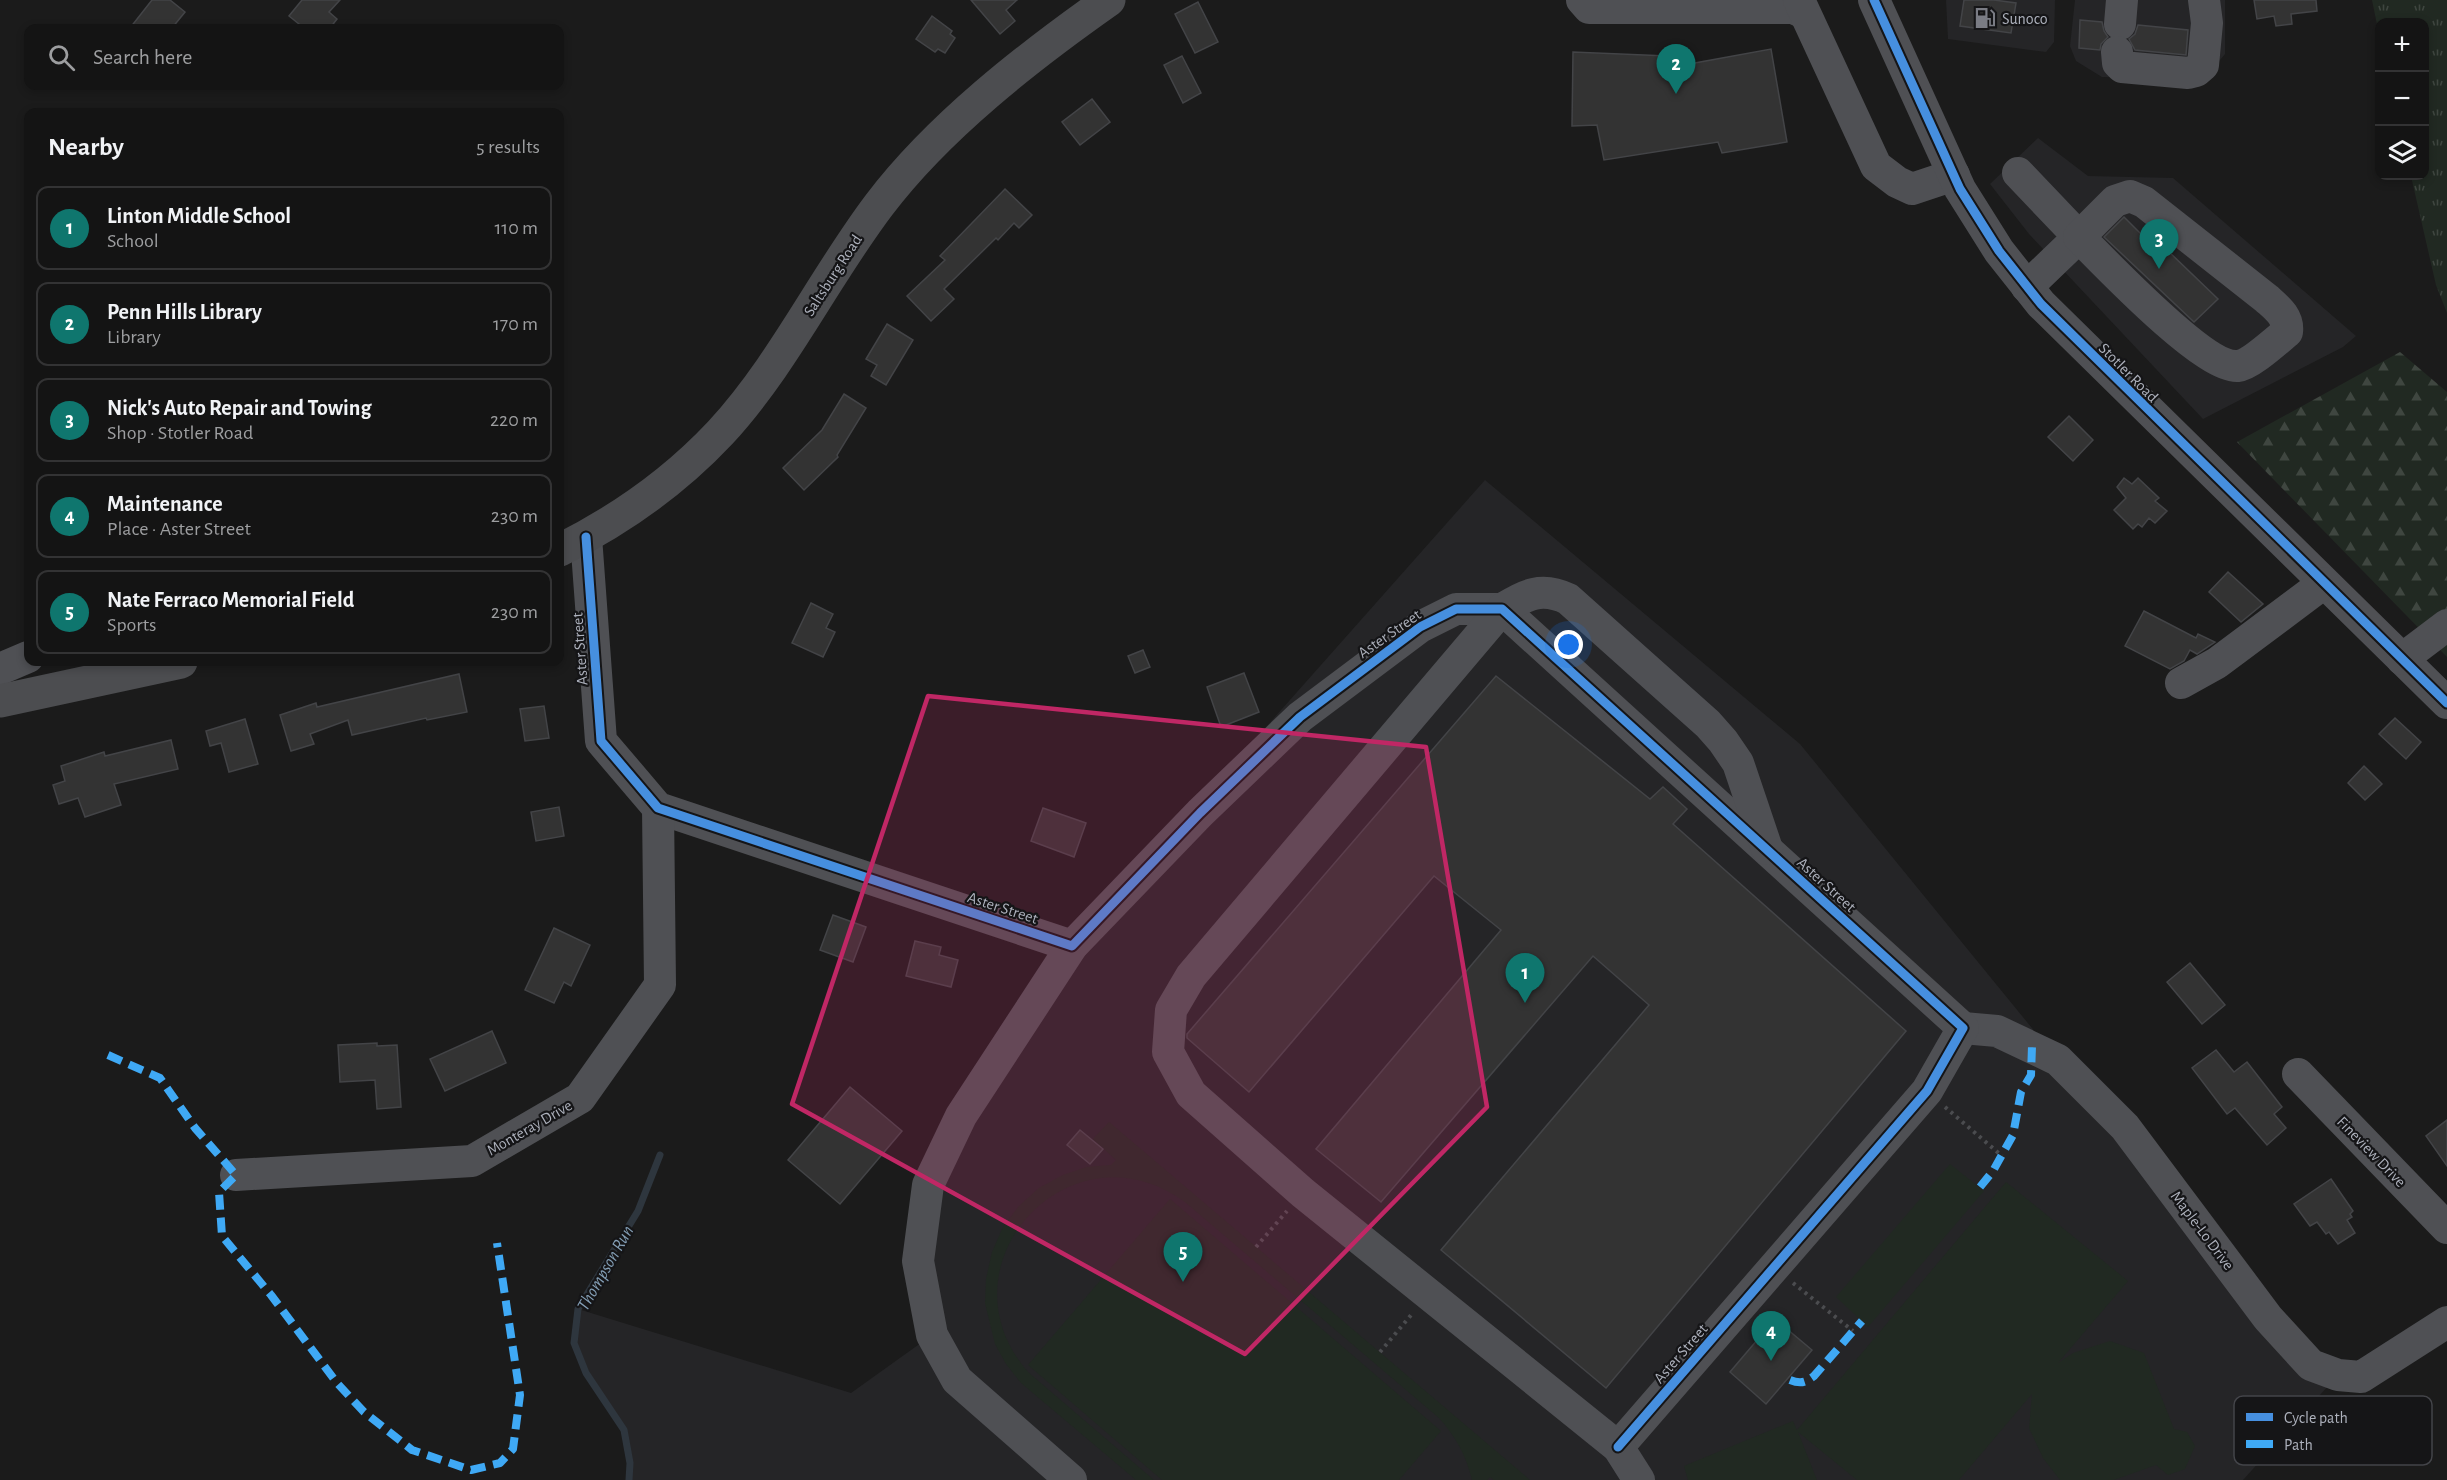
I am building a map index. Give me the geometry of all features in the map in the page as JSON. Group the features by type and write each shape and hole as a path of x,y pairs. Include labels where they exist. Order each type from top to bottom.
{"main road":[{"name":"Saltsburg Road","path":"573,543 633,509 679,473 720,432 762,381 880,204 929,148 1050,41 1108,0"},
{"path":"0,701 134,666"}],"street":[{"path":"1582,0 1589,8 1801,7 1876,166 1897,182 1912,189 1954,175"},
{"name":"Stotler Road","path":"1874,0 1954,175 1999,251 2027,287 2100,364 2447,703"},
{"path":"2120,25 2118,63 2122,67 2188,73 2196,71 2203,65 2207,23 2204,0"},
{"path":"2018,173 2079,237 2158,314 2213,357 2230,366 2242,366 2287,332 2288,324 2280,311 2267,299 2144,202 2130,196 2115,201 2079,237 2027,287"},
{"name":"Aster Street","path":"573,543 601,741 658,808 1072,946 1200,813 1300,717 1420,627 1456,609 1502,609 1963,1028 1927,1090 1618,1448"},
{"path":"2181,683 2217,663 2324,583"},
{"path":"1639,1480 1618,1448 1304,1193 1191,1094 1168,1052 1171,1010 1191,976 1502,609 1521,598 1539,593 1554,593 1568,599 1708,724 1738,763 1767,850"},
{"path":"2402,659 2447,625"},
{"path":"0,669 24,659"},
{"name":"Monteray Drive","path":"236,1175 472,1161 580,1098 660,985 658,808"},
{"path":"1071,1480 957,1380 932,1335 918,1262 928,1185 961,1116 1072,946"},
{"name":"Maple-Lo Drive","path":"1963,1028 1997,1031 2058,1060 2125,1127 2268,1318 2311,1365 2338,1375 2361,1377 2447,1322"},
{"name":"Fineview Drive","path":"2298,1074 2447,1228"}],"path":[{"path":"1927,1090 2002,1156"},
{"path":"1256,1247 1304,1193"},
{"path":"1774,1268 1853,1331"},
{"path":"1380,1352 1428,1294"}],"highlighted area":[{"path":"928,696 1426,747 1487,1107 1245,1354 792,1104"}],"shaded area":[{"path":"1946,0 2055,0 2054,42 2046,52 1948,39"},
{"path":"2075,0 2225,0 2225,54 2204,79 2102,77 2076,61 2070,46"},
{"path":"2038,138 2088,176 2173,178 2356,336 2343,347 2203,419 2029,234 1990,184"},
{"path":"1485,480 1800,744 2058,1060 2196,1219 2338,1375 2319,1396 2234,1396 2234,1465 2257,1465 2243,1480 629,1480 630,1463 624,1430 598,1389 574,1343 578,1309 851,1393 932,1335 928,1185 1072,946"}],"green space":[{"path":"2372,0 2447,0 2447,313 2436,285 2412,180 2429,180 2429,18 2376,18"},
{"path":"2400,352 2447,392 2447,657 2237,442"},
{"path":"1109,1122 1530,1480 1494,1480 1490,1477 1487,1480 1472,1480 1460,1447 1439,1418 1185,1202 1142,1181 1099,1178 1061,1191 1029,1215 1007,1249 997,1288 1003,1331 1028,1372 1154,1480 1136,1480 1021,1383 1006,1364 995,1344 985,1303 986,1279 992,1252 1003,1227 1019,1206 1039,1188 1063,1175 1087,1167 1111,1165 1116,1160 1093,1139"},
{"path":"1950,1164 1984,1191 1868,1327 1836,1297"},
{"path":"2006,1182 2128,1281 2058,1363 2073,1353 2110,1341 2144,1353 2174,1429 2187,1432 2195,1446 2185,1469 2168,1475 2156,1465 2114,1480 2060,1480 2043,1458 2029,1428 2032,1394 1959,1480 1857,1480 1798,1432 1817,1480 1688,1480 1684,1466 1793,1421 1797,1430"},
{"path":"1170,1199 1441,1431 1399,1480 1162,1480 1028,1365"}],"building":[{"path":"152,0 170,0 185,12 175,24 133,24"},
{"path":"302,0 340,0 329,12 337,19 333,24 299,24 289,16"},
{"path":"971,0 1017,0 1006,10 1015,21 1000,34"},
{"path":"1964,0 2016,3 2011,33 1960,26"},
{"path":"2254,0 2316,0 2317,11 2291,14 2292,24 2276,26 2274,16 2257,19"},
{"path":"1198,2 1218,42 1195,53 1175,14"},
{"path":"932,16 952,31 950,34 955,38 945,53 938,49 935,52 916,39"},
{"path":"2080,20 2102,22 2108,37 2101,44 2100,50 2079,48"},
{"path":"2138,25 2188,30 2186,55 2135,50 2129,39 2135,34"},
{"path":"1669,49 1689,50 1689,64 1771,49 1787,142 1722,153 1718,142 1604,160 1597,125 1572,126 1573,52 1668,56"},
{"path":"1182,56 1201,93 1183,103 1164,65"},
{"path":"1092,99 1110,122 1080,145 1062,122"},
{"path":"1005,189 1032,215 1019,228 1014,223 998,240 996,238 944,289 954,299 931,321 907,296 945,260 940,256"},
{"path":"2124,217 2161,254 2166,249 2218,299 2194,322 2104,237"},
{"path":"887,324 913,340 886,385 871,376 877,365 866,359"},
{"path":"844,394 866,408 837,455 838,457 804,490 783,468 822,430"},
{"path":"2069,416 2093,440 2073,461 2048,437"},
{"path":"2124,478 2132,484 2138,478 2159,498 2155,501 2167,511 2155,523 2149,518 2142,527 2138,524 2133,529 2114,510 2126,498 2117,487"},
{"path":"2228,572 2263,604 2241,622 2209,592"},
{"path":"811,603 833,614 826,628 835,632 823,657 792,643"},
{"path":"2144,611 2196,638 2198,634 2215,642 2197,654 2190,650 2184,661 2170,669 2125,646"},
{"path":"1143,650 1150,667 1135,673 1128,656"},
{"path":"1244,673 1259,712 1221,727 1207,687"},
{"path":"459,674 467,712 427,720 426,718 352,735 348,720 310,734 314,744 291,751 280,715 316,703 317,707"},
{"path":"1496,676 1650,799 1663,787 1687,809 1673,824 1906,1031 1606,1388 1441,1250 1649,1005 1593,956 1381,1202 1316,1149 1501,930 1434,876 1249,1092 1187,1038 1187,1034"},
{"path":"544,706 549,738 525,741 520,709"},
{"path":"2395,718 2421,742 2406,759 2379,734"},
{"path":"245,719 258,764 229,772 221,743 210,746 206,731"},
{"path":"171,740 178,769 114,784 121,805 85,817 78,798 59,804 53,785 65,781 61,766 104,752 105,756"},
{"path":"2364,766 2382,784 2365,800 2348,783"},
{"path":"559,807 564,836 536,841 531,812"},
{"path":"1043,808 1086,823 1074,857 1031,841"},
{"path":"833,915 866,927 853,962 820,950"},
{"path":"554,928 590,945 571,986 564,982 554,1003 525,990"},
{"path":"915,941 941,947 939,955 958,960 951,987 906,976"},
{"path":"2190,963 2225,1005 2202,1024 2167,982"},
{"path":"492,1031 506,1063 445,1091 430,1059"},
{"path":"377,1043 377,1046 397,1045 401,1107 377,1109 375,1080 340,1082 338,1045"},
{"path":"2216,1050 2234,1072 2247,1062 2282,1107 2274,1114 2286,1128 2267,1145 2235,1108 2227,1114 2192,1068"},
{"path":"850,1087 902,1131 840,1204 788,1160"},
{"path":"2447,1120 2447,1166 2426,1136"},
{"path":"1080,1130 1103,1149 1090,1164 1067,1145"},
{"path":"2331,1179 2353,1211 2350,1214 2352,1217 2347,1220 2355,1233 2338,1244 2317,1222 2310,1226 2294,1204"},
{"path":"1775,1319 1812,1350 1766,1404 1730,1372"}],"waterway":[{"name":"Thompson Run","path":"629,1480 630,1463 624,1430 586,1373 574,1343 578,1309 638,1211 660,1155"}],"marked path":[{"path":"1980,1187 1993,1171 2013,1135 2021,1092 2031,1075 2032,1046"},
{"path":"108,1055 160,1078 195,1128 236,1175 219,1192 222,1236 271,1295 337,1383 364,1412 412,1450 471,1470 500,1463 513,1449 520,1395 497,1243"},
{"path":"1790,1380 1802,1382 1814,1376 1862,1321"}],"cycle path":[{"path":"1874,0 1960,189 1999,251 2041,304 2447,703"},
{"path":"586,537 601,741 658,808 1072,946 1200,813 1300,717 1420,627 1456,609 1502,609 1963,1028 1927,1091 1618,1447"}],"place":[{"name":"Sunoco","path":"1985,18"},
{"name":"Penn Hills Library","path":"1676,94"},
{"name":"Nick's Auto Repair and Towing","path":"2159,269"},
{"name":"Linton Middle School","path":"1525,1003"},
{"name":"Nate Ferraco Memorial Field","path":"1183,1282"},
{"name":"Maintenance","path":"1771,1361"}]}
